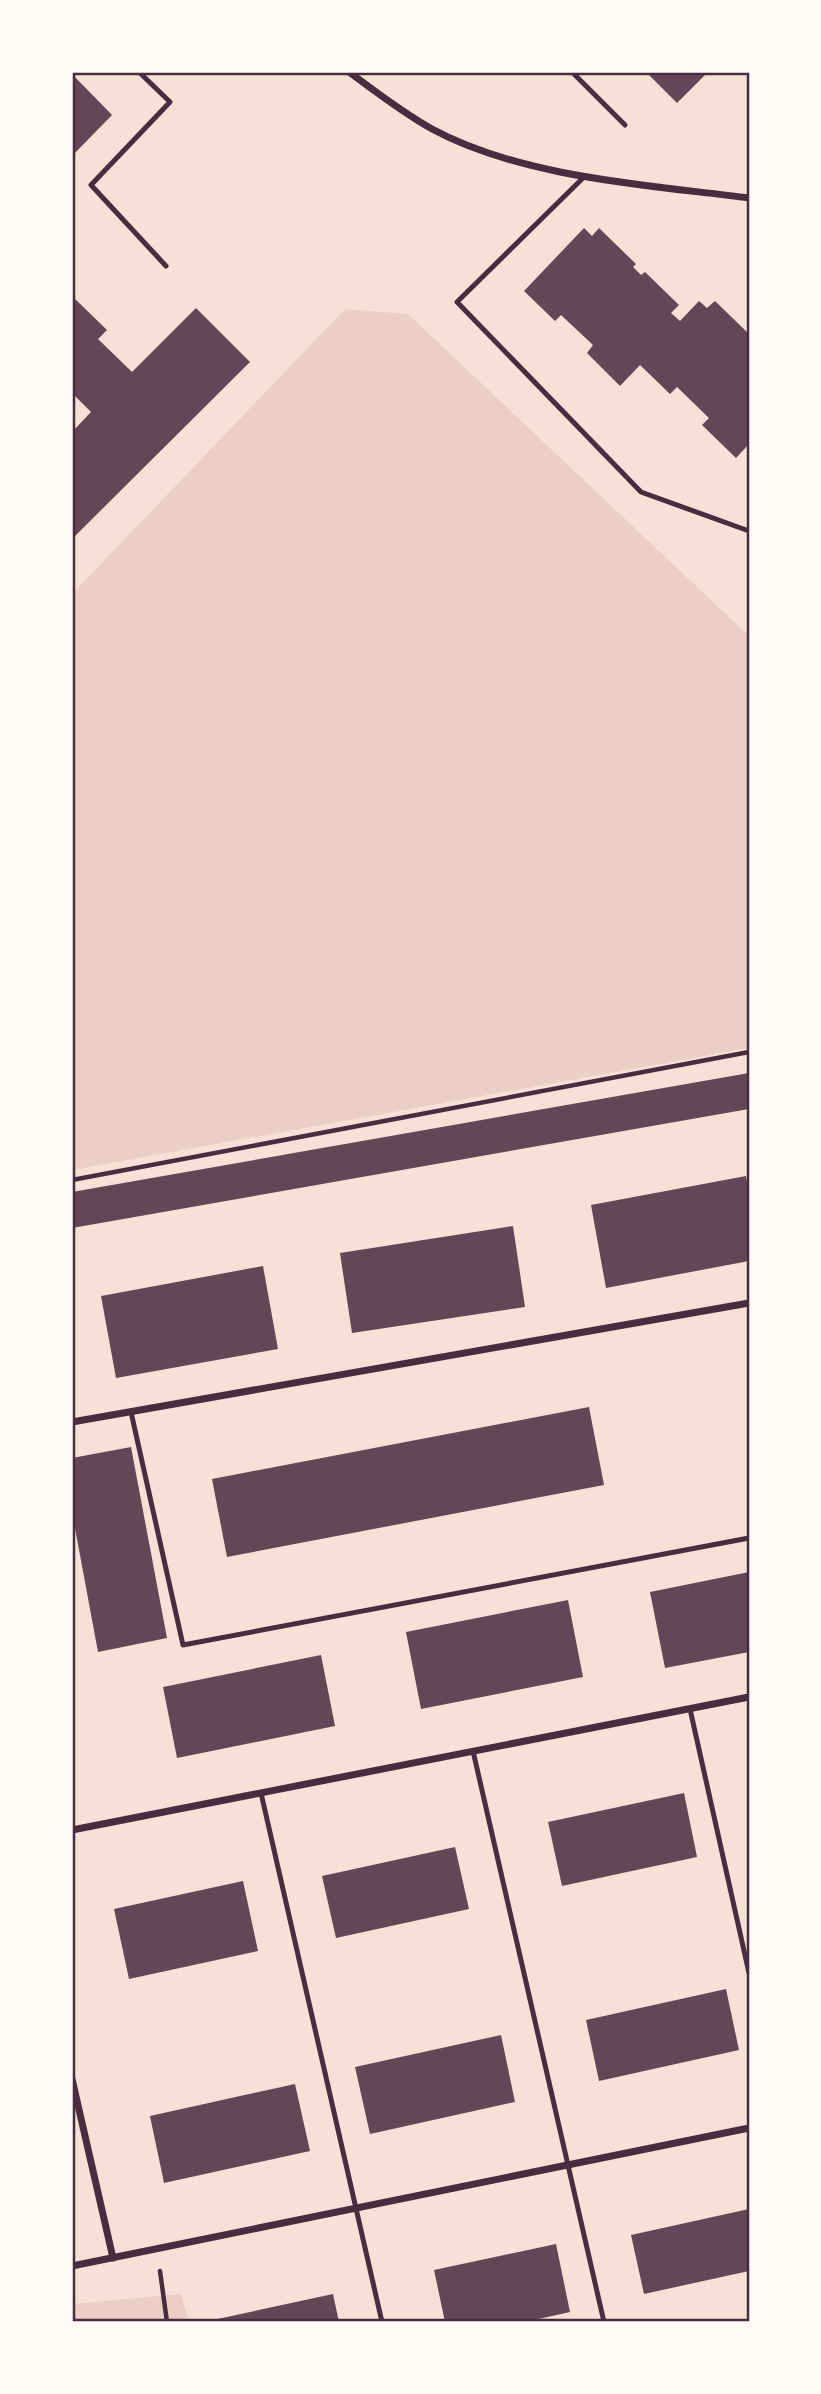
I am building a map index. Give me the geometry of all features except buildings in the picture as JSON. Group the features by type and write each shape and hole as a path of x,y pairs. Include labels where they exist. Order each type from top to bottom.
{"street":[{"path":"349,72 433,129 470,146 585,176 749,198"},
{"path":"72,1422 749,1303"},
{"path":"72,1830 749,1697"},
{"path":"72,2080 113,2258"},
{"path":"72,2266 749,2128"}],"lane":[{"path":"139,72 170,103 91,184 166,266"},
{"path":"572,72 625,125"},
{"path":"585,176 457,302 641,492 749,531"},
{"path":"131,1412 183,1645 749,1538"},
{"path":"690,1709 749,1973"},
{"path":"472,1751 604,2322"},
{"path":"261,1793 382,2322"}],"path":[{"path":"72,1180 749,1052"},
{"path":"156,2249 167,2322"}],"shaded area":[{"path":"345,309 408,314 749,636 749,1048 72,1170 72,594"},
{"path":"181,2294 189,2322 72,2322 72,2304"}]}
